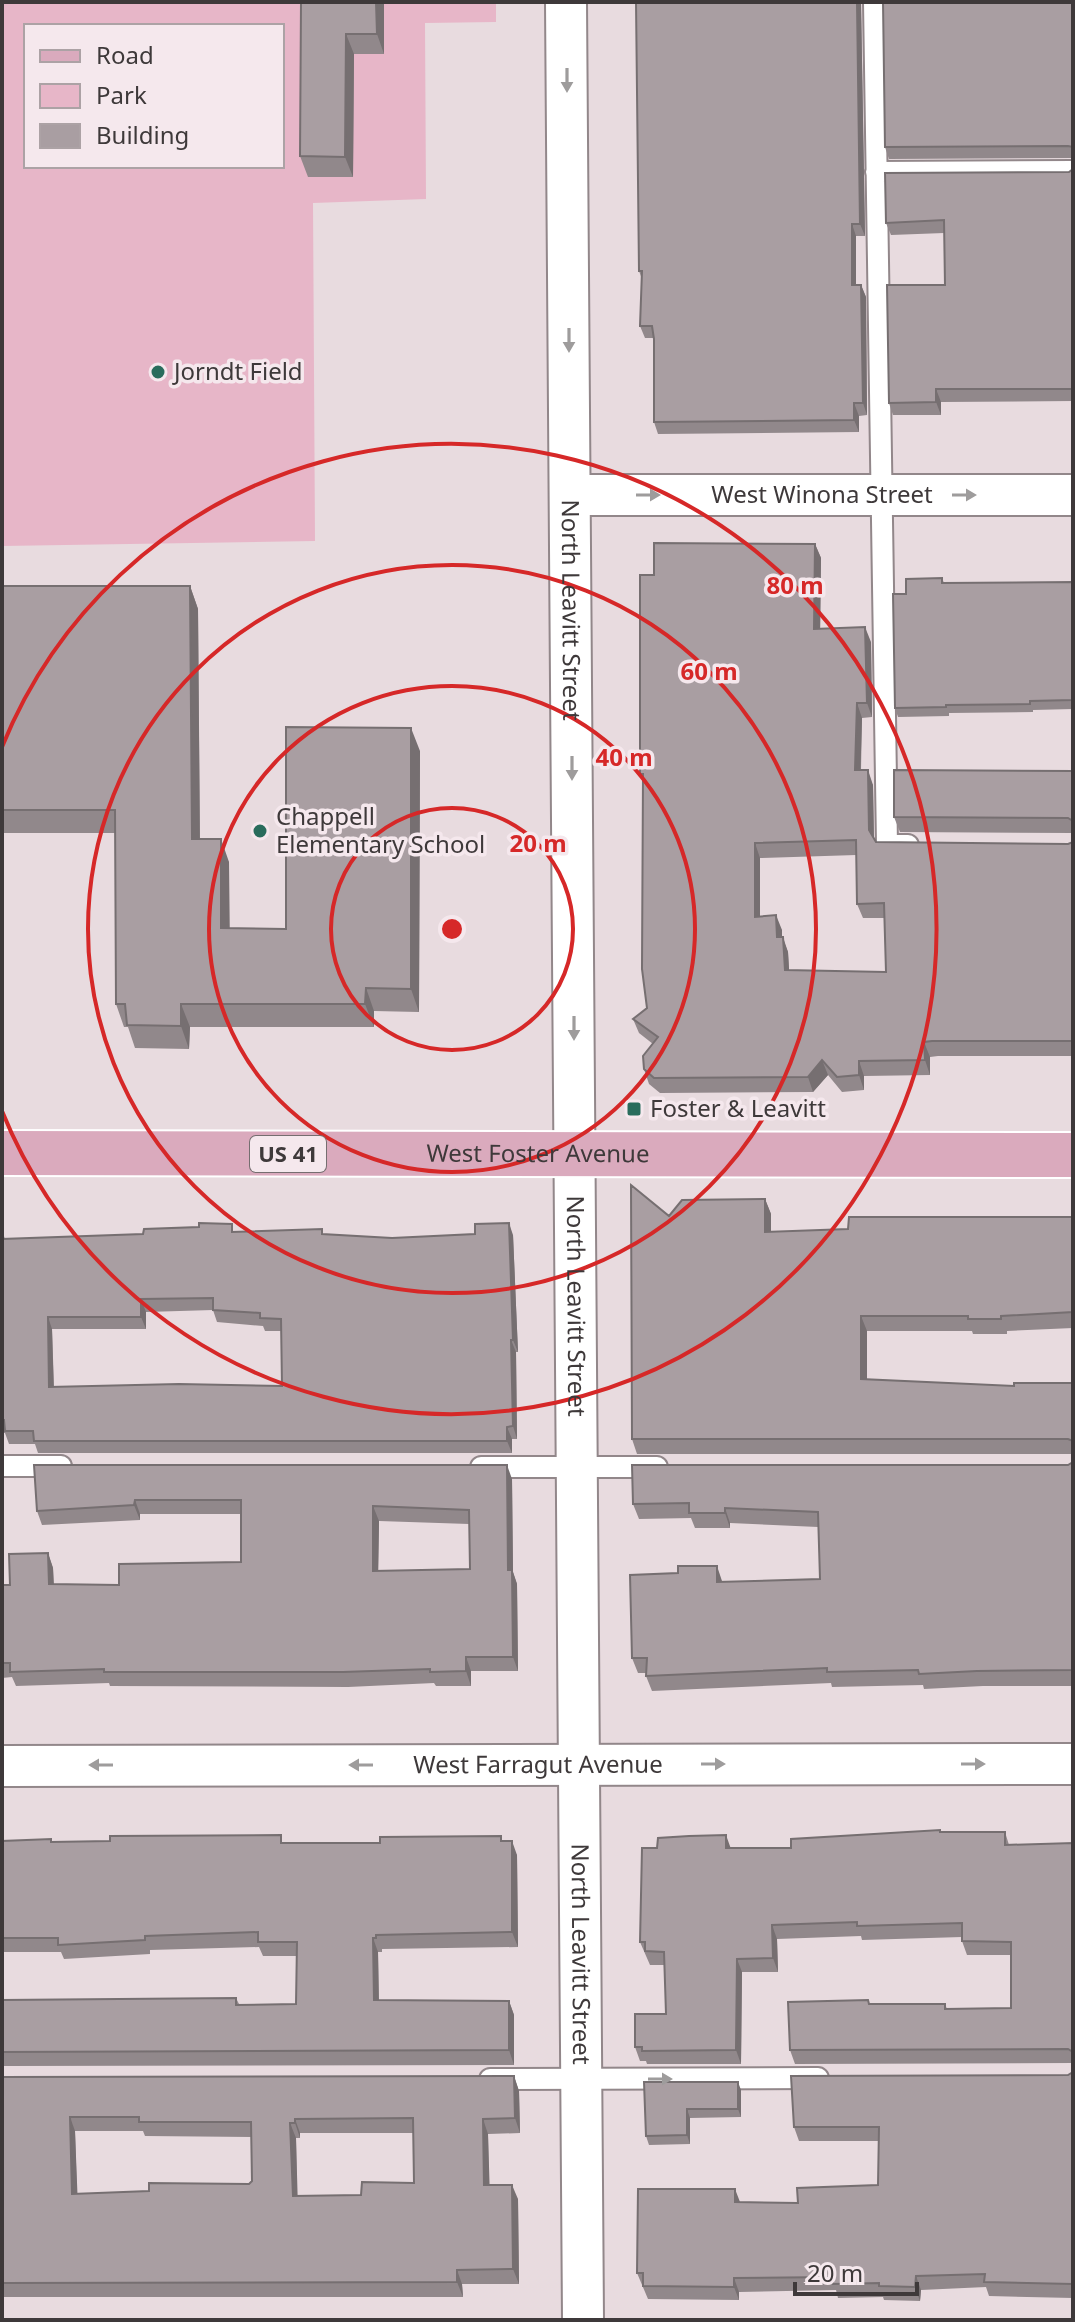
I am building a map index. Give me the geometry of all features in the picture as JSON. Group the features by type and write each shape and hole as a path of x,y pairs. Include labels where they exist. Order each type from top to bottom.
{"main road":[{"name":"West Foster Avenue","path":"2,1153 1073,1155"}],"street":[{"name":"North Leavitt Street","path":"566,2 583,2320"},
{"name":"West Winona Street","path":"570,495 1073,495"},
{"name":"West Farragut Avenue","path":"2,1766 1073,1764"}],"lane":[{"path":"874,2 887,845 934,846"},
{"path":"876,172 1073,171"},
{"path":"2,1466 81,1466"},
{"path":"462,1467 679,1467"},
{"path":"465,2079 839,2078"}],"green space":[{"name":"Jorndt Field","path":"2,2 496,2 496,22 425,23 426,199 313,203 315,541 2,546"}],"building":[{"path":"301,2 376,2 377,34 346,34 345,157 300,156"},
{"path":"636,2 857,2 860,224 852,224 852,285 861,285 863,403 854,403 854,420 654,422 654,339 652,326 640,326 642,271 639,271"},
{"path":"883,2 1073,2 1073,147 885,147"},
{"path":"1073,169 1073,389 936,389 936,402 889,403 887,285 945,285 944,220 886,223 885,173 1069,172"},
{"path":"654,543 815,544 814,629 865,627 867,703 857,703 855,770 868,770 869,830 876,842 1073,842 1073,1041 924,1042 925,1060 859,1061 859,1075 837,1077 822,1060 808,1077 654,1078 644,1069 643,1056 658,1037 633,1019 647,1008 642,969 640,575 654,575","holes":["856,840 857,904 884,903 886,972 785,970 783,937 777,937 776,915 755,917 755,843"]},
{"path":"942,578 942,583 1073,582 1073,700 895,708 893,594 906,594 906,579"},
{"name":"Chappell Elementary School","path":"2,586 190,586 192,839 221,839 221,928 286,929 286,727 411,728 411,989 366,988 365,1004 181,1004 181,1026 127,1025 125,1004 116,1004 115,810 2,810"},
{"path":"894,770 1073,771 1073,821 1068,818 894,817"},
{"path":"631,1185 669,1216 682,1200 765,1199 765,1232 848,1229 849,1217 1073,1217 1073,1312 1001,1316 1001,1319 861,1316 861,1379 1014,1386 1014,1383 1073,1383 1073,1441 632,1439"},
{"path":"199,1223 232,1224 232,1232 322,1229 322,1234 392,1238 475,1234 475,1224 509,1223 513,1426 507,1427 507,1441 34,1441 33,1431 5,1431 2,1420 2,1239 143,1234 144,1229 199,1227","holes":["213,1298 213,1310 260,1313 260,1318 281,1319 282,1386 179,1384 49,1387 48,1317 141,1317 141,1299"]},
{"path":"1073,1462 1073,1670 919,1674 918,1670 827,1672 827,1668 646,1676 647,1658 632,1658 630,1575 678,1573 678,1566 717,1566 717,1582 820,1579 818,1512 725,1508 725,1513 689,1513 689,1503 633,1504 632,1465 1068,1465"},
{"path":"34,1465 507,1465 513,1657 466,1657 466,1671 104,1672 104,1669 10,1672 10,1663 2,1663 2,1585 10,1585 9,1554 48,1553 49,1584 119,1585 119,1564 241,1562 241,1500 135,1500 134,1505 37,1511","holes":["373,1506 469,1510 470,1569 373,1571"]},
{"path":"940,1830 1005,1832 1005,1845 1073,1843 1073,2052 1068,2049 790,2050 788,2002 868,2000 869,2004 945,2004 945,2009 1011,2008 1011,1942 962,1941 962,1923 772,1925 773,1958 737,1959 736,2050 642,2051 642,2047 635,2047 635,2014 666,2014 664,1952 645,1951 645,1942 640,1942 642,1848 657,1848 658,1838 689,1836 726,1835 726,1848 791,1848 791,1839"},
{"path":"281,1835 281,1843 380,1843 380,1837 501,1836 501,1841 512,1841 512,1932 376,1935 373,1938 374,2000 509,2001 509,2050 2,2052 2,2000 236,1998 236,2005 296,2004 297,1942 258,1942 258,1932 145,1936 145,1940 58,1945 58,1938 2,1938 2,1841 110,1841 110,1836"},
{"path":"1073,2072 1073,2284 984,2282 985,2274 916,2276 915,2287 879,2286 879,2283 833,2284 833,2277 734,2278 734,2287 643,2286 643,2273 637,2273 638,2189 735,2189 735,2202 798,2203 797,2188 878,2185 879,2127 794,2127 791,2076 1068,2075"},
{"path":"514,2076 515,2118 483,2119 484,2185 512,2185 513,2269 457,2270 457,2282 2,2283 2,2077","holes":["70,2117 139,2117 139,2122 251,2122 252,2181 249,2184 149,2183 149,2191 72,2194","413,2118 414,2183 362,2182 361,2195 293,2196 290,2123 295,2123 295,2119"]},
{"path":"644,2082 738,2082 738,2109 687,2109 687,2135 646,2136"}],"place":[{"name":"Jorndt Field","path":"158,372"},
{"name":"Chappell Elementary School","path":"260,831"},
{"name":"Foster & Leavitt","path":"634,1109"}]}
